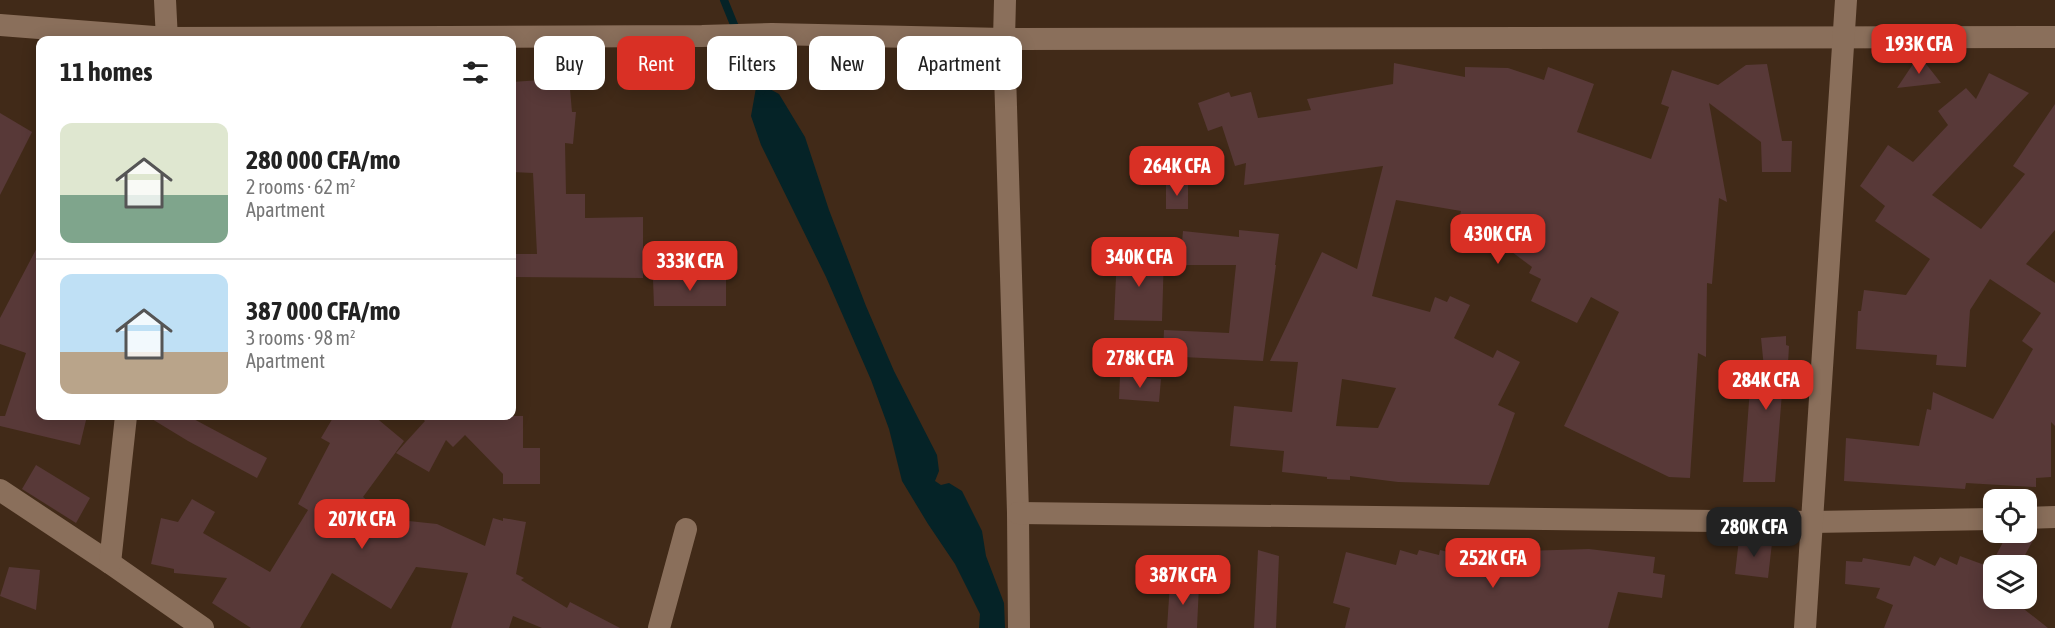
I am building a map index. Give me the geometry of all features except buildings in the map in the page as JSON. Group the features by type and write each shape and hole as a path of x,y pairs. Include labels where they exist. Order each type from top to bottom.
{"street":[{"path":"165,0 167,36"},
{"path":"1004,36 1005,0"},
{"path":"1805,628 1846,0"},
{"path":"0,25 131,36"},
{"path":"516,37 772,34 897,37"},
{"path":"1022,39 2055,37"},
{"path":"1006,90 1018,513 1019,628"},
{"path":"110,563 126,420"},
{"path":"0,490 203,628"},
{"path":"1018,513 1811,522 1983,519"},
{"path":"2037,518 2055,517"},
{"path":"659,628 686,529"}],"water":[{"path":"756,90 772,90 779,94 805,137 829,210 866,306 894,371 937,455 939,471 935,481 941,485 949,483 962,491 982,531 986,556 1004,603 1005,628 979,628 980,614 955,564 902,481 889,429 871,380 826,277 761,145 751,116"}],"waterway":[{"path":"724,0 761,91"}]}
